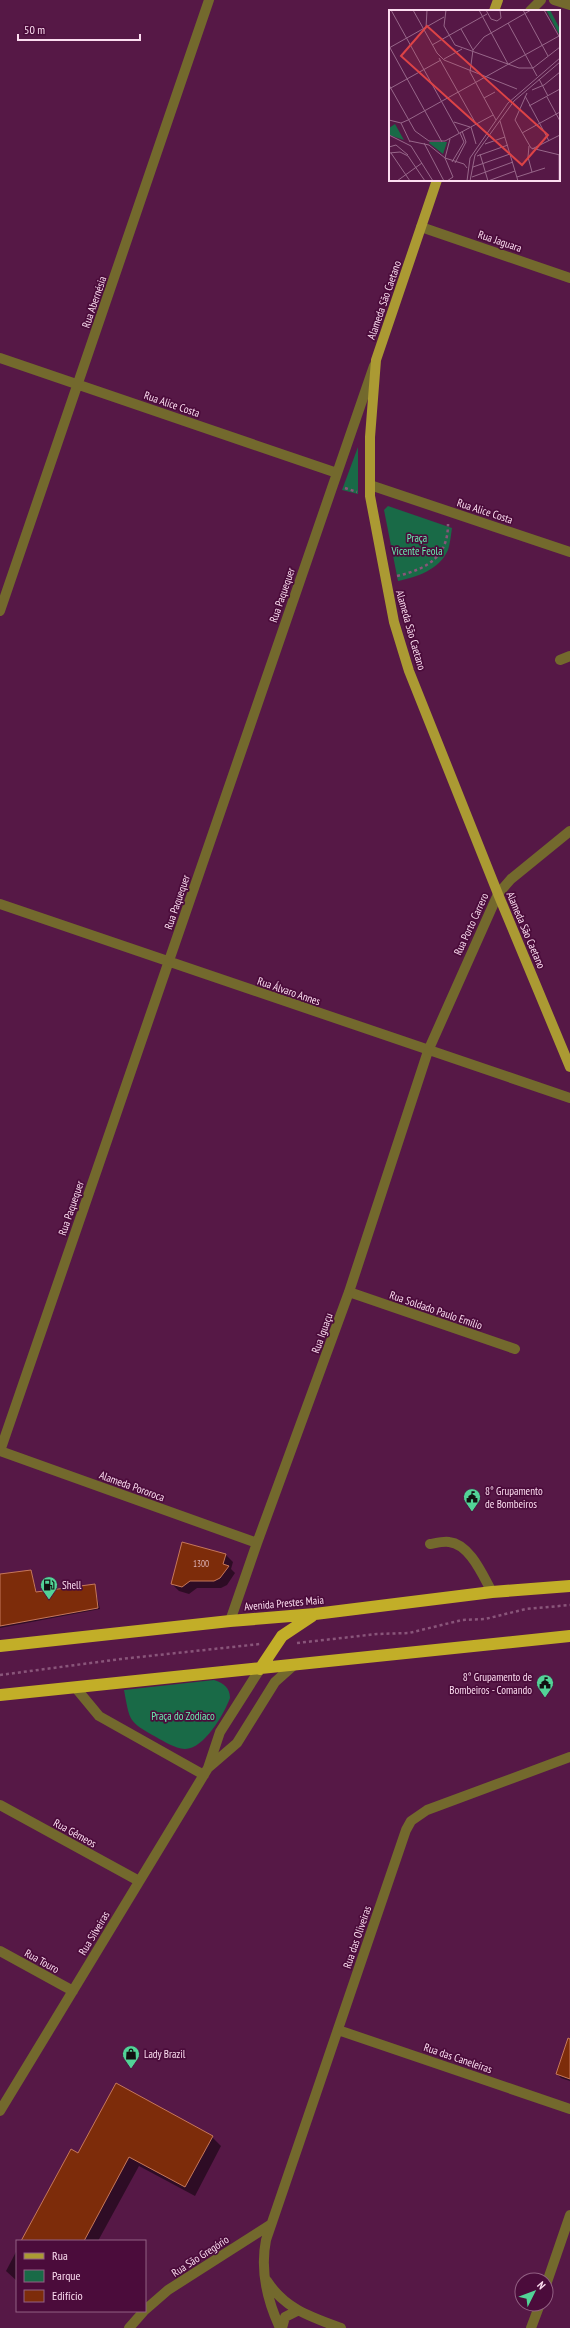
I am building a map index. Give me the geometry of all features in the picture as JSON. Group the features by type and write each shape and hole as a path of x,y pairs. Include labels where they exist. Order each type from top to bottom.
{"highway":[{"name":"Avenida Prestes Maia","path":"0,1646 230,1621 315,1614 492,1592 569,1586"},
{"path":"260,1669 269,1644 315,1614"},
{"path":"0,1695 74,1686 260,1669 570,1636"}],"main road":[{"path":"494,10 498,0"},
{"name":"Alameda São Caetano","path":"437,181 376,360 370,437 370,496 394,622 409,671 498,894 570,1066"}],"street":[{"name":"Rua Abernésia","path":"0,611 209,0"},
{"path":"531,10 541,0"},
{"path":"554,0 570,5"},
{"name":"Rua Jaguara","path":"421,227 570,278"},
{"name":"Rua Alice Costa","path":"0,358 337,473"},
{"name":"Rua Paquequer","path":"0,1451 376,360"},
{"name":"Rua Alice Costa","path":"370,485 570,552"},
{"name":"Rua Porto Carrero","path":"428,1051 498,894 511,879 570,831"},
{"name":"Rua Álvaro Annes","path":"0,904 428,1051 570,1098"},
{"name":"Rua Iguaçu","path":"230,1621 349,1292 428,1051"},
{"name":"Rua Soldado Paulo Emílio","path":"349,1292 515,1349"},
{"name":"Alameda Pororoca","path":"0,1451 257,1543"},
{"path":"430,1544 449,1542 458,1545 468,1553 492,1592"},
{"name":"Rua Silveiras","path":"206,1772 237,1742 275,1682 294,1665"},
{"name":"Rua Silveiras","path":"0,2111 3,2097 73,1991 206,1772 220,1732 260,1669"},
{"path":"74,1686 99,1716 206,1772"},
{"name":"Rua das Oliveiras","path":"281,2328 270,2304 265,2277 264,2252 270,2225 406,1830 411,1821 427,1810 570,1757"},
{"name":"Rua Gêmeos","path":"0,1805 139,1881"},
{"name":"Rua Touro","path":"0,1951 73,1991"},
{"name":"Rua das Caneleiras","path":"338,2030 570,2109"},
{"path":"550,2272 570,2215"},
{"name":"Rua São Gregório","path":"146,2310 168,2290 270,2225"},
{"path":"265,2277 279,2297 298,2311 312,2318 341,2328"},
{"path":"281,2328 285,2317 298,2311"},
{"name":"Rua São Gregório","path":"129,2328 144,2312"},
{"path":"531,2328 537,2312"},
{"path":"312,2318 316,2328"}],"path":[{"path":"343,488 358,492"},
{"path":"385,579 418,571 435,560 445,543 448,531 448,511"},
{"path":"0,1675 121,1659 377,1634 409,1633 462,1620 485,1618 526,1609 570,1605"}],"green space":[{"path":"358,447 358,494 342,490"},
{"name":"Praça Vicente Feola","path":"388,506 452,528 448,550 439,563 427,572 398,581 384,510"},
{"name":"Praça do Zodíaco","path":"214,1680 226,1686 230,1694 230,1698 223,1713 212,1730 199,1743 192,1747 185,1749 166,1743 135,1724 129,1715 124,1690"}],"building":[{"path":"182,1542 226,1554 223,1564 229,1566 220,1578 214,1581 190,1581 182,1587 171,1584"},
{"name":"Shell","path":"31,1570 36,1592 95,1584 98,1608 0,1626 0,1574"},
{"path":"568,2038 570,2039 570,2079 556,2074"},
{"path":"116,2083 213,2136 185,2187 129,2157 85,2240 22,2240 71,2149 78,2153"}],"place":[{"name":"8° Grupamento de Bombeiros","path":"472,1512"},
{"name":"Shell","path":"49,1600"},
{"name":"8° Grupamento de Bombeiros - Comando","path":"545,1698"},
{"name":"Lady Brazil","path":"131,2069"}]}
